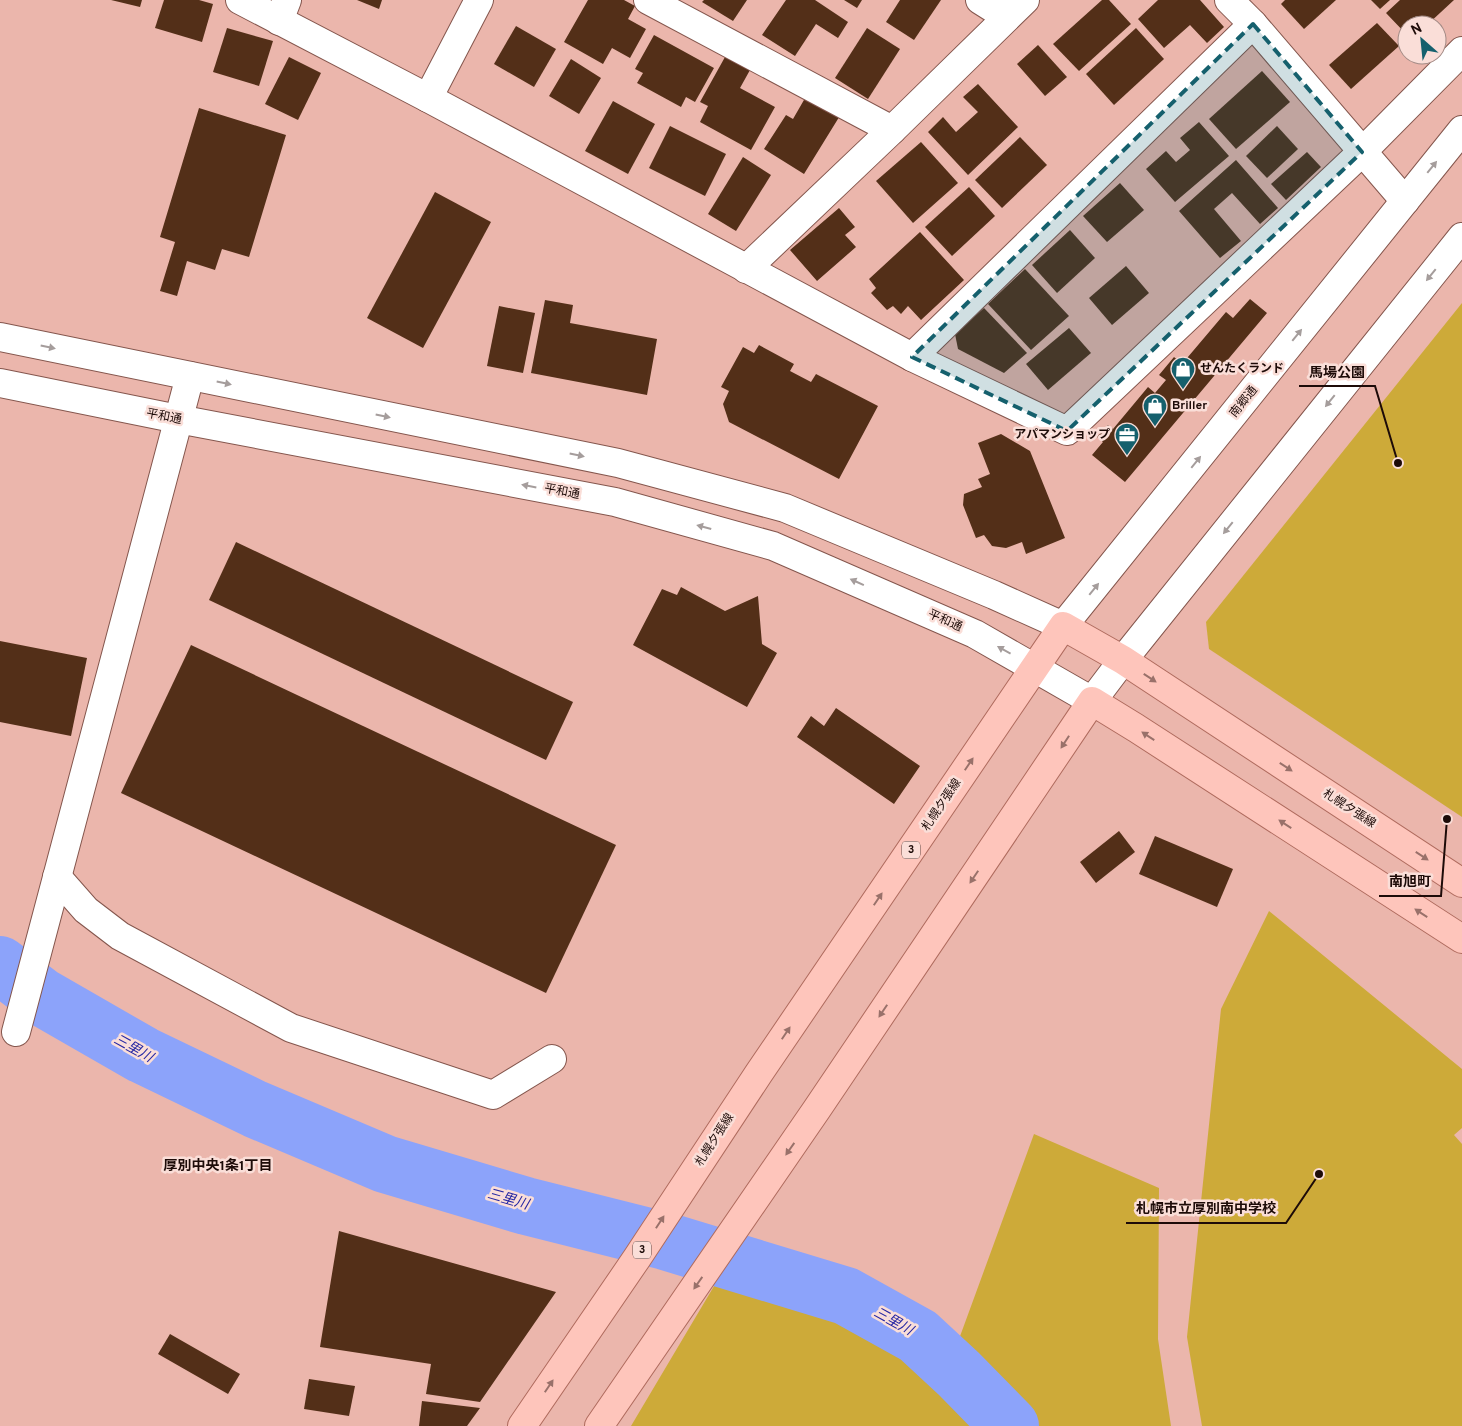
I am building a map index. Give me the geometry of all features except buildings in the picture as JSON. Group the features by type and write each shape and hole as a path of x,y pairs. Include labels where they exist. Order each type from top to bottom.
{"main road":[{"name":"札幌夕張線","path":"522,1426 1063,626 1123,660 1462,883"},
{"path":"599,1426 818,1109 1092,701 1462,939"}],"street":[{"path":"240,0 283,11 428,98 746,269 912,357 1067,431 1362,152 1462,52"},
{"path":"428,98 479,0"},
{"path":"648,0 680,7 892,130"},
{"path":"980,0 1016,8"},
{"path":"1229,0 1253,24 1404,201"},
{"path":"746,269 892,130 1016,8"},
{"path":"912,357 1253,24"},
{"name":"南郷通","path":"1063,626 1462,130"},
{"path":"1092,701 1462,237"},
{"path":"0,337 618,464 785,508 994,595 1063,626"},
{"path":"18,1023 190,376"},
{"name":"平和通","path":"0,383 178,420 615,502 773,546 975,634 1092,701"},
{"path":"57,877 86,910 120,936 291,1028 493,1095 552,1059"}],"highlighted area":[{"path":"1253,24 1362,152 1067,431 912,357"}],"shaded area":[{"path":"1462,303 1462,817 1209,649 1206,622"},
{"path":"1269,911 1462,1069 1462,1128 1454,1135 1462,1144 1462,1426 1202,1426 1187,1337 1221,1009"},
{"path":"1034,1134 1159,1188 1158,1339 1171,1426 631,1426 723,1271 955,1350"}],"waterway":[{"name":"三里川","path":"0,965 42,997 143,1055 255,1109 385,1164 526,1206 665,1241 846,1296 918,1336 959,1374 1010,1426"}],"place":[{"name":"せんたくランド","path":"1183,390"},
{"name":"Briller","path":"1155,427"},
{"name":"アパマンショップ","path":"1127,456"},
{"name":"馬場公園","path":"1398,463"},
{"name":"南旭町","path":"1447,819"},
{"name":"札幌市立厚別南中学校","path":"1319,1174"}],"district":[{"name":"厚別中央1条1丁目","path":"218,1166"}]}
